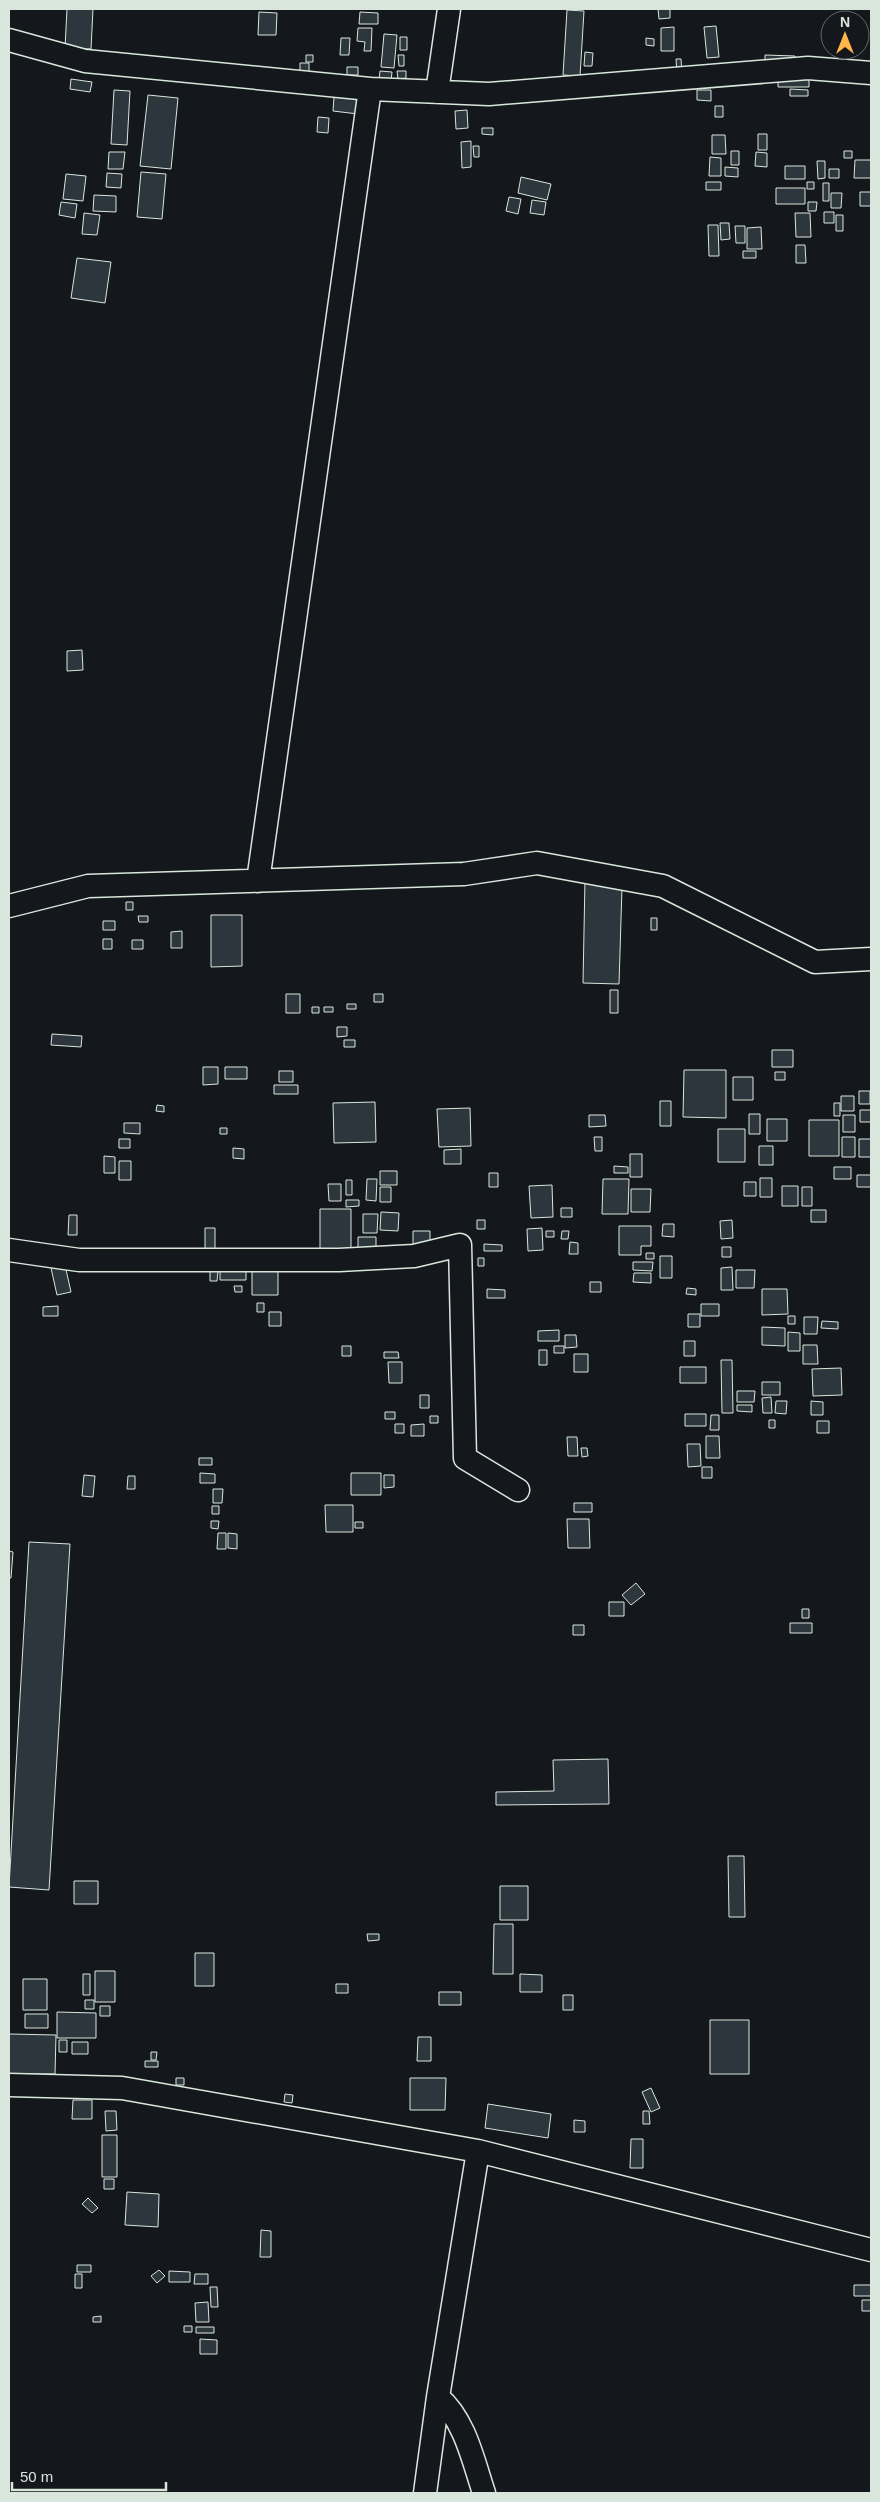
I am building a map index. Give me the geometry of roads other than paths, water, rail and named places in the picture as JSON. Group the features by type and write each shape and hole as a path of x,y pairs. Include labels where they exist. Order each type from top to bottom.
{"street":[{"path":"437,92 449,9"},
{"path":"9,40 85,61 268,77 370,89 489,94 808,68 871,73"},
{"path":"258,881 370,89"},
{"path":"9,906 88,886 464,874 538,863 663,886 815,962 871,959"},
{"path":"9,1250 79,1260 339,1260 414,1256 460,1246 465,1458 518,1490"},
{"path":"9,2085 122,2088 478,2151 871,2250"},
{"path":"425,2493 438,2397 478,2151"},
{"path":"438,2397 450,2408 466,2439 484,2493"}]}
